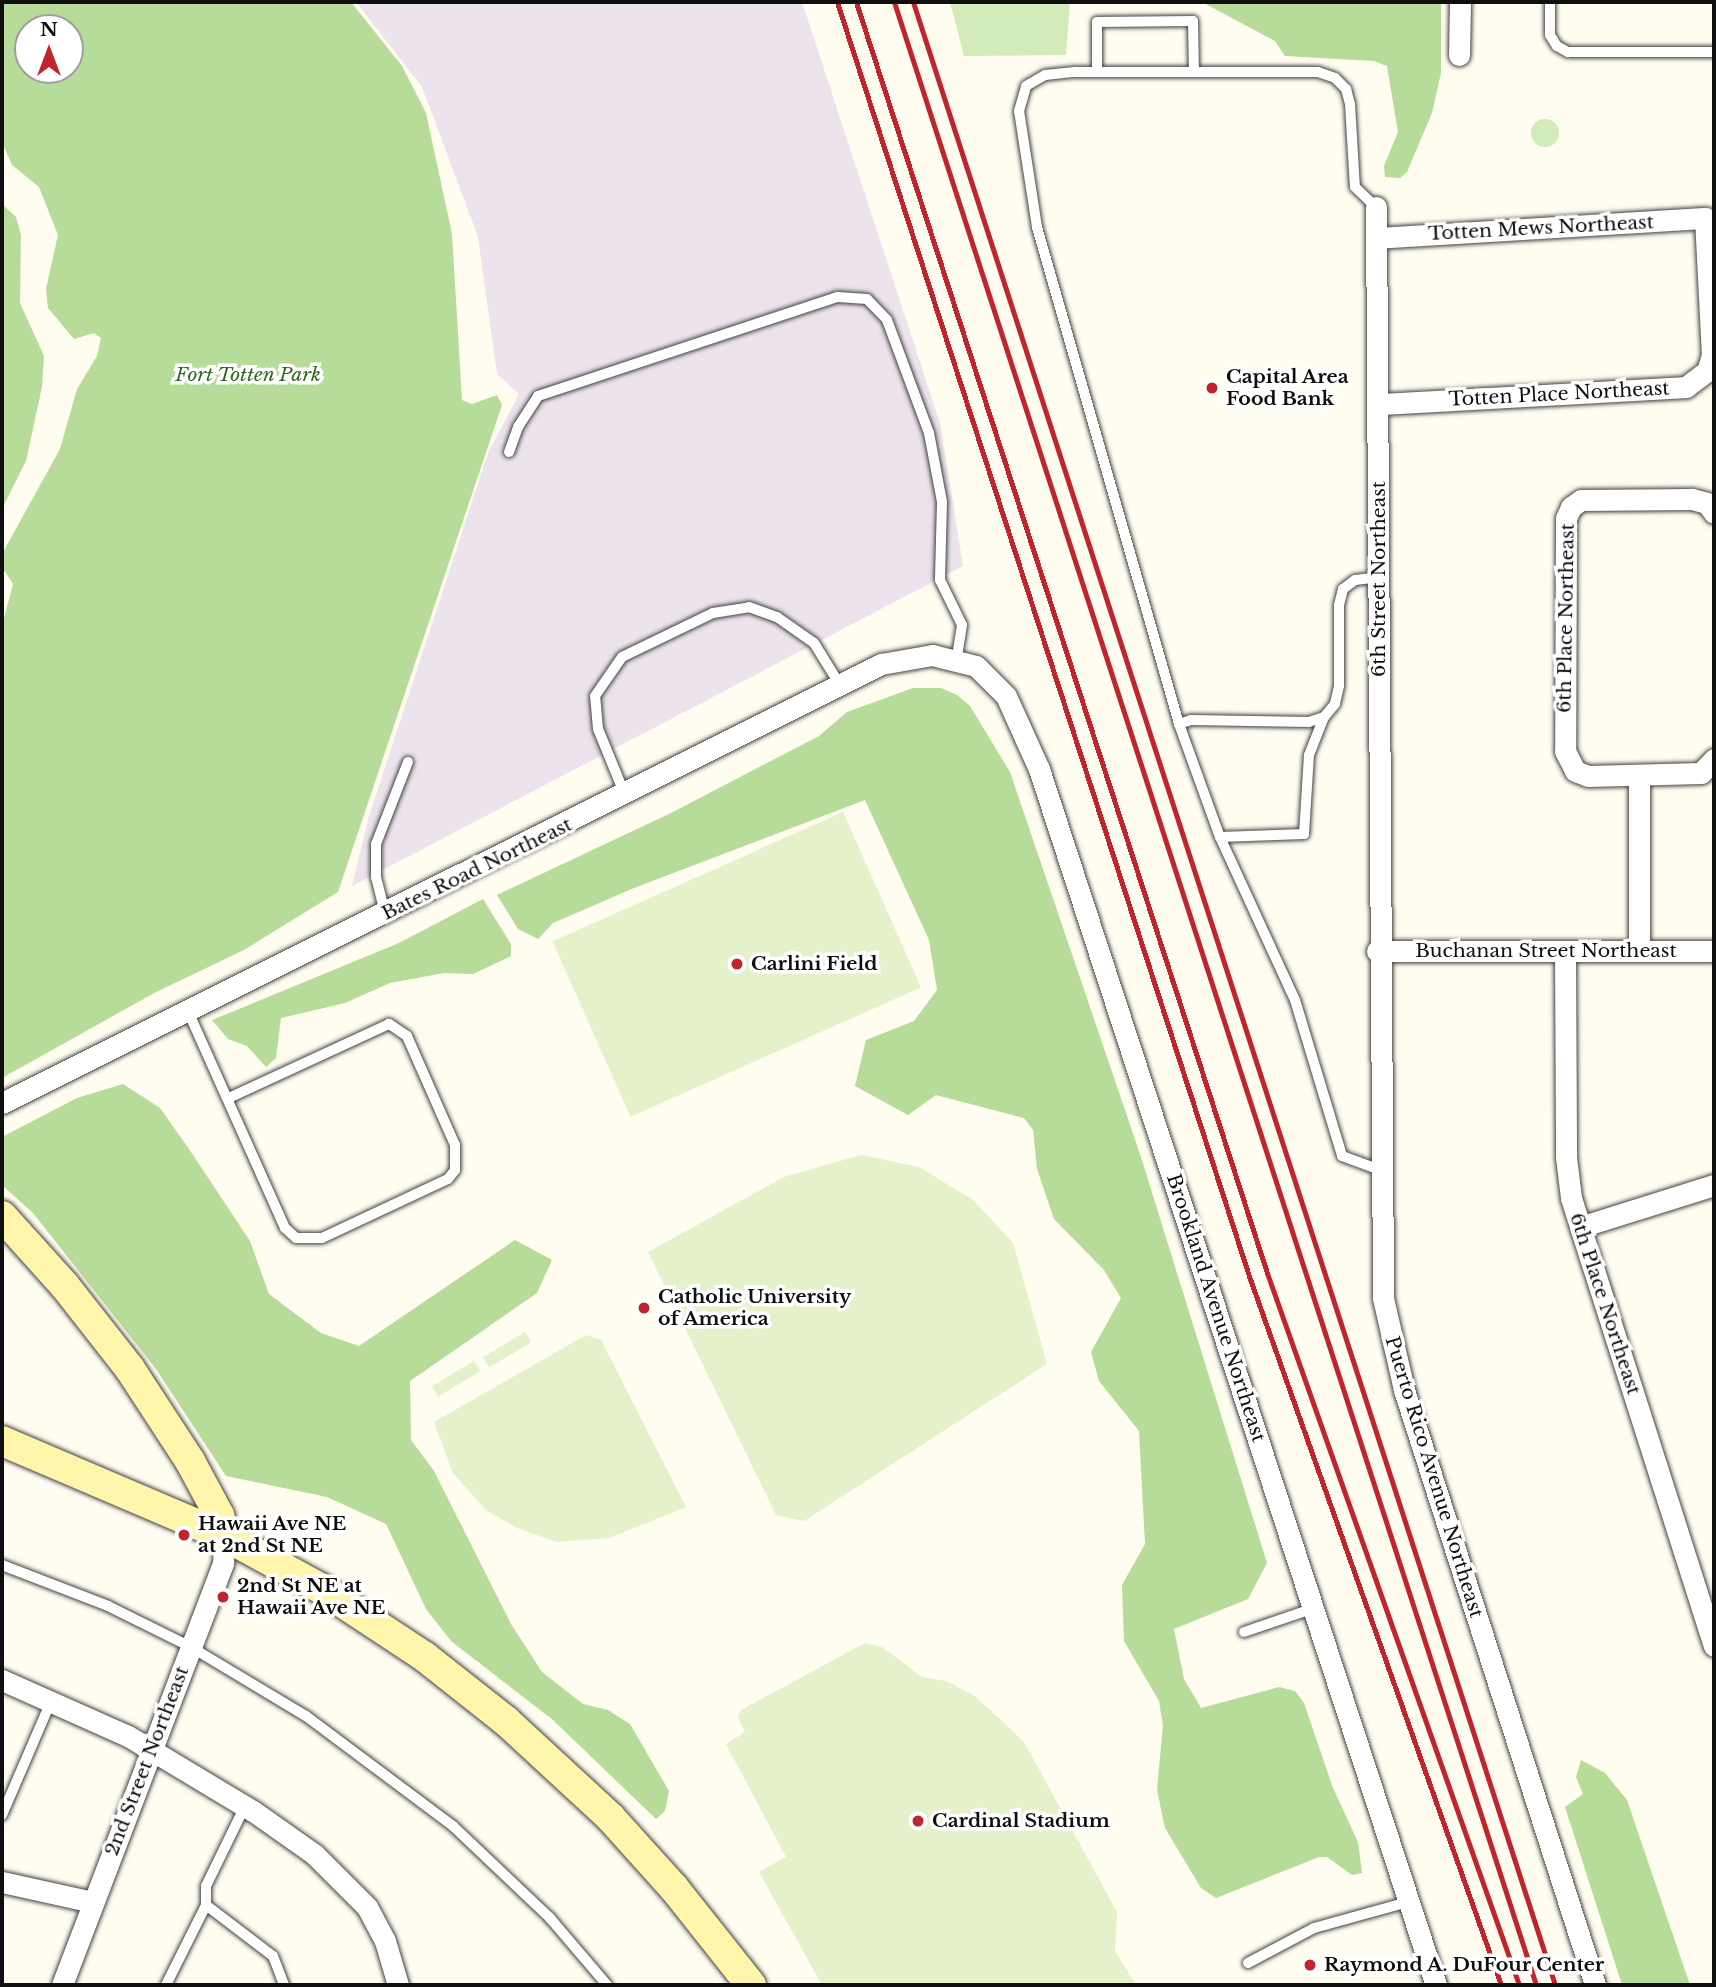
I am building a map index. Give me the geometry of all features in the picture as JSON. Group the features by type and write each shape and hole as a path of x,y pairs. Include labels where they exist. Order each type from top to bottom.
{"street":[{"path":"1459,55 1460,2"},
{"name":"6th Street Northeast","path":"1376,207 1380,577 1377,951"},
{"name":"Totten Mews Northeast","path":"1376,238 1705,218"},
{"name":"Totten Place Northeast","path":"1378,404 1695,383 1707,371 1712,355 1705,218"},
{"name":"6th Place Northeast","path":"1714,513 1707,503 1692,499 1581,500 1571,507 1566,518 1567,759 1575,771 1588,776 1701,773 1714,759"},
{"name":"Bates Road Northeast","path":"2,1103 292,955 385,915 895,659 957,658"},
{"name":"Brookland Avenue Northeast","path":"957,658 984,671 1006,696 1040,769 1436,1985"},
{"path":"1639,776 1639,951"},
{"name":"Buchanan Street Northeast","path":"1377,951 1714,951"},
{"name":"Puerto Rico Avenue Northeast","path":"1377,951 1380,1272 1389,1335 1595,1985"},
{"name":"6th Place Northeast","path":"1565,951 1566,1157 1580,1227 1709,1608 1714,1646"},
{"path":"1580,1227 1714,1185"},
{"path":"2,1216 65,1286 130,1369 190,1461 219,1515 225,1536"},
{"path":"2,1441 225,1536 349,1605 506,1721 622,1830 751,1985"},
{"name":"2nd Street Northeast","path":"62,1985 223,1563 225,1536"},
{"path":"2,1681 51,1701 151,1750 245,1806 351,1886 385,1941 398,1985"},
{"path":"2,1882 93,1902"}],"lane":[{"path":"1550,2 1550,35 1557,47 1569,52 1714,52"},
{"path":"1097,72 1097,22 1193,20 1194,72"},
{"path":"1376,207 1355,187 1350,104 1346,89 1335,78 1318,72 1097,72 1045,75 1026,86 1019,111 1037,227 1179,724 1220,836 1295,1000 1342,1156 1380,1170"},
{"path":"509,452 517,427 538,396 838,297 867,299 887,320 929,433 942,502 940,580 962,625 957,658"},
{"path":"1220,836 1304,834 1308,755 1324,718 1335,704 1339,686 1339,605 1343,589 1355,580 1380,577"},
{"path":"625,795 598,729 595,696 622,657 713,613 749,607 777,617 814,643 840,685"},
{"path":"1179,724 1191,720 1309,722 1324,718"},
{"path":"385,915 376,877 376,844 408,762"},
{"path":"187,1009 285,1228 296,1238 322,1238 448,1179 455,1170 455,1145 407,1036 389,1024 229,1098"},
{"path":"2,1565 108,1606 191,1647 306,1716 453,1826 550,1918 607,1985"},
{"path":"1244,1632 1314,1608"},
{"path":"2,1815 6,1795 51,1701"},
{"path":"166,1985 206,1905 206,1886 245,1806"},
{"path":"1248,1963 1314,1928 1408,1902"},
{"path":"206,1905 272,1956 284,1985"}],"shaded area":[{"path":"356,2 802,2 940,423 963,566 352,886 369,816 488,453 519,394 497,374 478,237 422,87"}],"green space":[{"name":"Fort Totten Park","path":"2,2 351,2 402,66 426,113 452,234 462,400 472,404 497,395 502,405 338,892 244,950 156,992 2,1078 2,626 13,584 2,567 2,554 60,449 77,389 97,356 101,338 94,333 74,339 48,308 46,289 58,235 39,187 12,165 2,142"},
{"path":"950,2 1070,2 1066,55 964,56"},
{"path":"1202,2 1441,2 1441,73 1432,113 1407,172 1400,178 1385,177 1384,166 1398,132 1387,66 1374,61 1285,56 1275,41"},
{"path":"1545,119 1555,123 1559,133 1555,143 1545,147 1535,143 1531,133 1535,123"},
{"path":"2,204 16,217 21,235 20,303 44,356 42,387 26,461 2,509"},
{"path":"913,688 941,688 957,695 970,706 1010,772 1141,1157 1267,1563 1248,1599 1174,1629 1184,1679 1201,1708 1279,1687 1295,1691 1304,1703 1333,1788 1358,1842 1362,1873 1352,1875 1327,1857 1319,1857 1216,1898 1201,1888 1165,1828 1157,1790 1163,1725 1159,1701 1124,1641 1122,1585 1145,1544 1139,1431 1099,1381 1091,1352 1121,1298 1104,1270 1054,1219 1037,1169 1033,1130 1024,1118 936,1095 908,1115 855,1086 866,1040 914,1021 937,990 929,940 865,800 634,888 553,923 538,939 518,929 497,895 671,813 819,736 847,712"},
{"name":"Carlini Field","path":"843,812 921,987 631,1117 552,941"},
{"path":"483,899 511,944 511,956 473,974 444,973 390,983 345,1003 281,1018 276,1058 266,1067 247,1046 228,1039 212,1020 399,943"},
{"path":"123,1084 160,1108 189,1149 250,1241 269,1294 321,1333 359,1346 515,1240 552,1260 537,1293 410,1381 411,1440 434,1471 511,1624 542,1672 583,1704 608,1710 630,1724 669,1791 665,1811 656,1819 553,1720 451,1641 426,1609 386,1524 327,1497 226,1476 156,1369 33,1213 2,1185 2,1137 77,1098"},
{"path":"861,1155 919,1167 973,1200 1013,1243 1047,1364 804,1521 776,1515 648,1252 784,1177"},
{"path":"525,1332 531,1342 489,1368 483,1357"},
{"path":"586,1335 601,1340 686,1507 609,1538 557,1542 517,1528 486,1510 453,1473 434,1422"},
{"path":"474,1361 480,1371 438,1397 432,1386"},
{"name":"Cardinal Stadium","path":"865,1643 882,1647 922,1677 946,1681 975,1696 1024,1742 1117,1912 1115,1951 1136,1985 822,1985 759,1872 786,1857 726,1744 745,1732 738,1717 741,1710"},
{"path":"1581,1760 1605,1773 1627,1800 1690,1985 1622,1985 1565,1807 1583,1794 1576,1777"}],"railway":[{"path":"837,2 1250,1279 1501,1985"},
{"path":"856,2 1267,1273 1519,1985"},
{"path":"894,2 1536,1985"},
{"path":"913,2 1555,1985"}],"place":[{"name":"Capital Area Food Bank","path":"1212,388"},
{"name":"Carlini Field","path":"737,964"},
{"name":"Catholic University of America","path":"644,1308"},
{"name":"Hawaii Ave NE at 2nd St NE","path":"184,1535"},
{"name":"2nd St NE at Hawaii Ave NE","path":"223,1597"},
{"name":"Cardinal Stadium","path":"918,1821"},
{"name":"Raymond A. DuFour Center","path":"1310,1965"}]}
